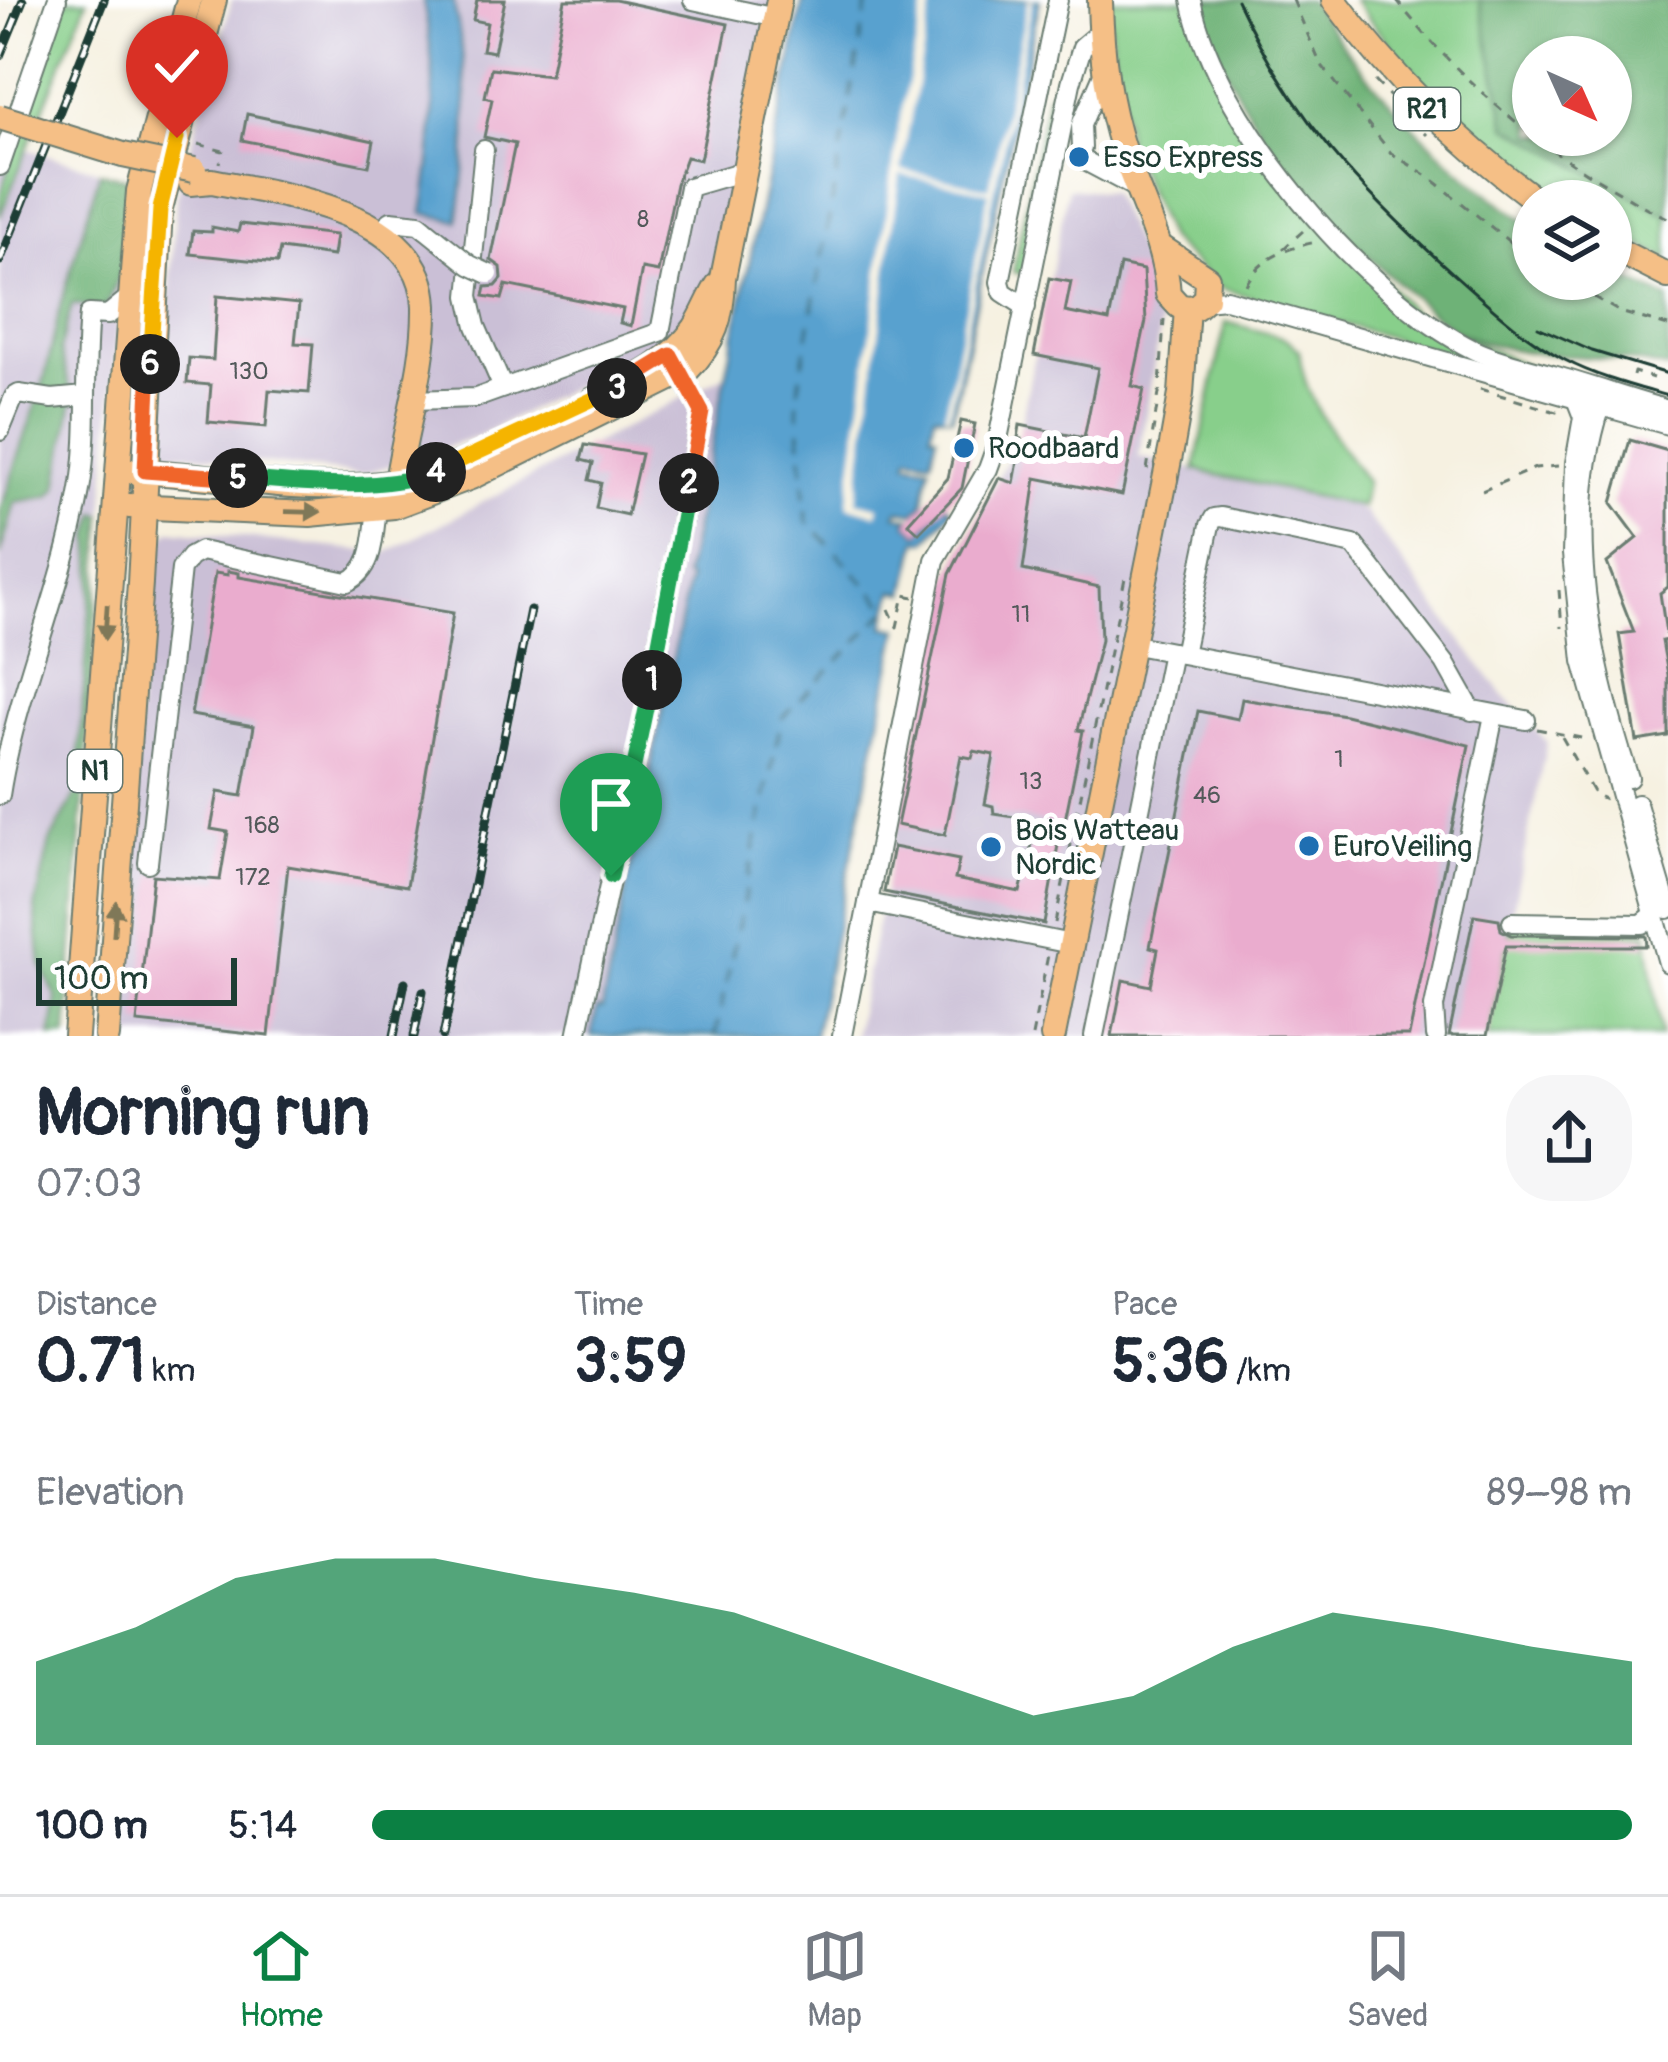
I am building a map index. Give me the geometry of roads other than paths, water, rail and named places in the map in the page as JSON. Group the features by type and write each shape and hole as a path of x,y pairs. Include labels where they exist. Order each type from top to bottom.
{"main road":[{"name":"N1","path":"106,1036 144,506 139,191 189,0"},
{"name":"N1","path":"76,1036 117,470 160,209 214,0"},
{"path":"1100,0 1104,68 1114,119 1162,248 1180,272"},
{"name":"R21","path":"1334,0 1408,91 1512,182"},
{"path":"115,506 310,514 389,500 471,477 702,355 722,315 722,278 777,9"},
{"path":"0,117 199,178"},
{"path":"0,128 68,152 358,217 380,230 418,278 425,303 412,400 389,500"},
{"path":"1632,258 1668,276"},
{"path":"1180,272 1168,294 1179,306 1206,302"},
{"path":"1053,1036 1061,942 1206,302 1203,272 1180,272"},
{"path":"117,470 352,487 389,500"}],"street":[{"path":"0,166 57,0"},
{"path":"693,0 777,9"},
{"path":"1026,307 1003,292 1000,282 1058,0"},
{"path":"1191,0 1200,38 1226,92 1279,173 1335,237 1421,316 1475,350 1668,410"},
{"path":"842,1036 935,560 993,457 1074,71 1082,47 1101,32"},
{"path":"1074,71 1104,68 1081,125 1085,155 1138,189"},
{"path":"484,150 469,296 476,326 503,388"},
{"path":"412,400 476,398 660,332 689,187 744,171"},
{"path":"380,230 391,221 424,229 470,266 489,274"},
{"path":"0,795 81,488 89,314 108,315 142,297"},
{"path":"1206,302 1668,425"},
{"path":"577,1036 645,717 702,412 676,365"},
{"path":"0,431 19,394 52,399 86,396"},
{"path":"1576,399 1582,423 1572,519 1576,615 1598,723 1653,847"},
{"path":"1601,406 1587,470 1589,618 1610,716 1653,847 1668,963"},
{"path":"148,863 181,569 201,551 347,582 362,575 389,500"},
{"path":"1094,1036 1211,521 1221,517 1357,547 1445,663 1472,711"},
{"path":"1130,644 1526,720"},
{"path":"1436,1036 1434,1007 1494,715"},
{"path":"868,903 1061,942"},
{"path":"1512,922 1642,924 1662,911"}],"water":[{"path":"423,0 453,0 459,28 466,110 458,221 423,213 434,106"},
{"path":"803,0 1040,0 952,417 935,414 931,433 937,435 931,460 909,456 908,462 930,466 923,504 914,513 898,510 896,515 910,518 907,523 919,534 946,504 952,510 926,541 918,540 906,593 894,591 885,626 899,629 814,1036 591,1036 597,1009 602,1009"}],"tram line":[{"path":"1237,0 1306,117 1360,182 1422,245 1495,311 1550,351 1602,376 1668,396"},
{"path":"1538,327 1592,351 1668,374"}],"railway":[{"path":"0,56 23,0"},
{"path":"0,261 104,0"},
{"path":"443,1036 530,610"},
{"path":"394,1036 405,982"},
{"path":"414,1036 423,991"}],"place":[{"name":"Esso Express","path":"1079,157"},
{"name":"Roodbaard","path":"964,448"},
{"name":"EuroVeiling","path":"1309,846"},
{"name":"Bois Watteau Nordic","path":"991,847"}]}
